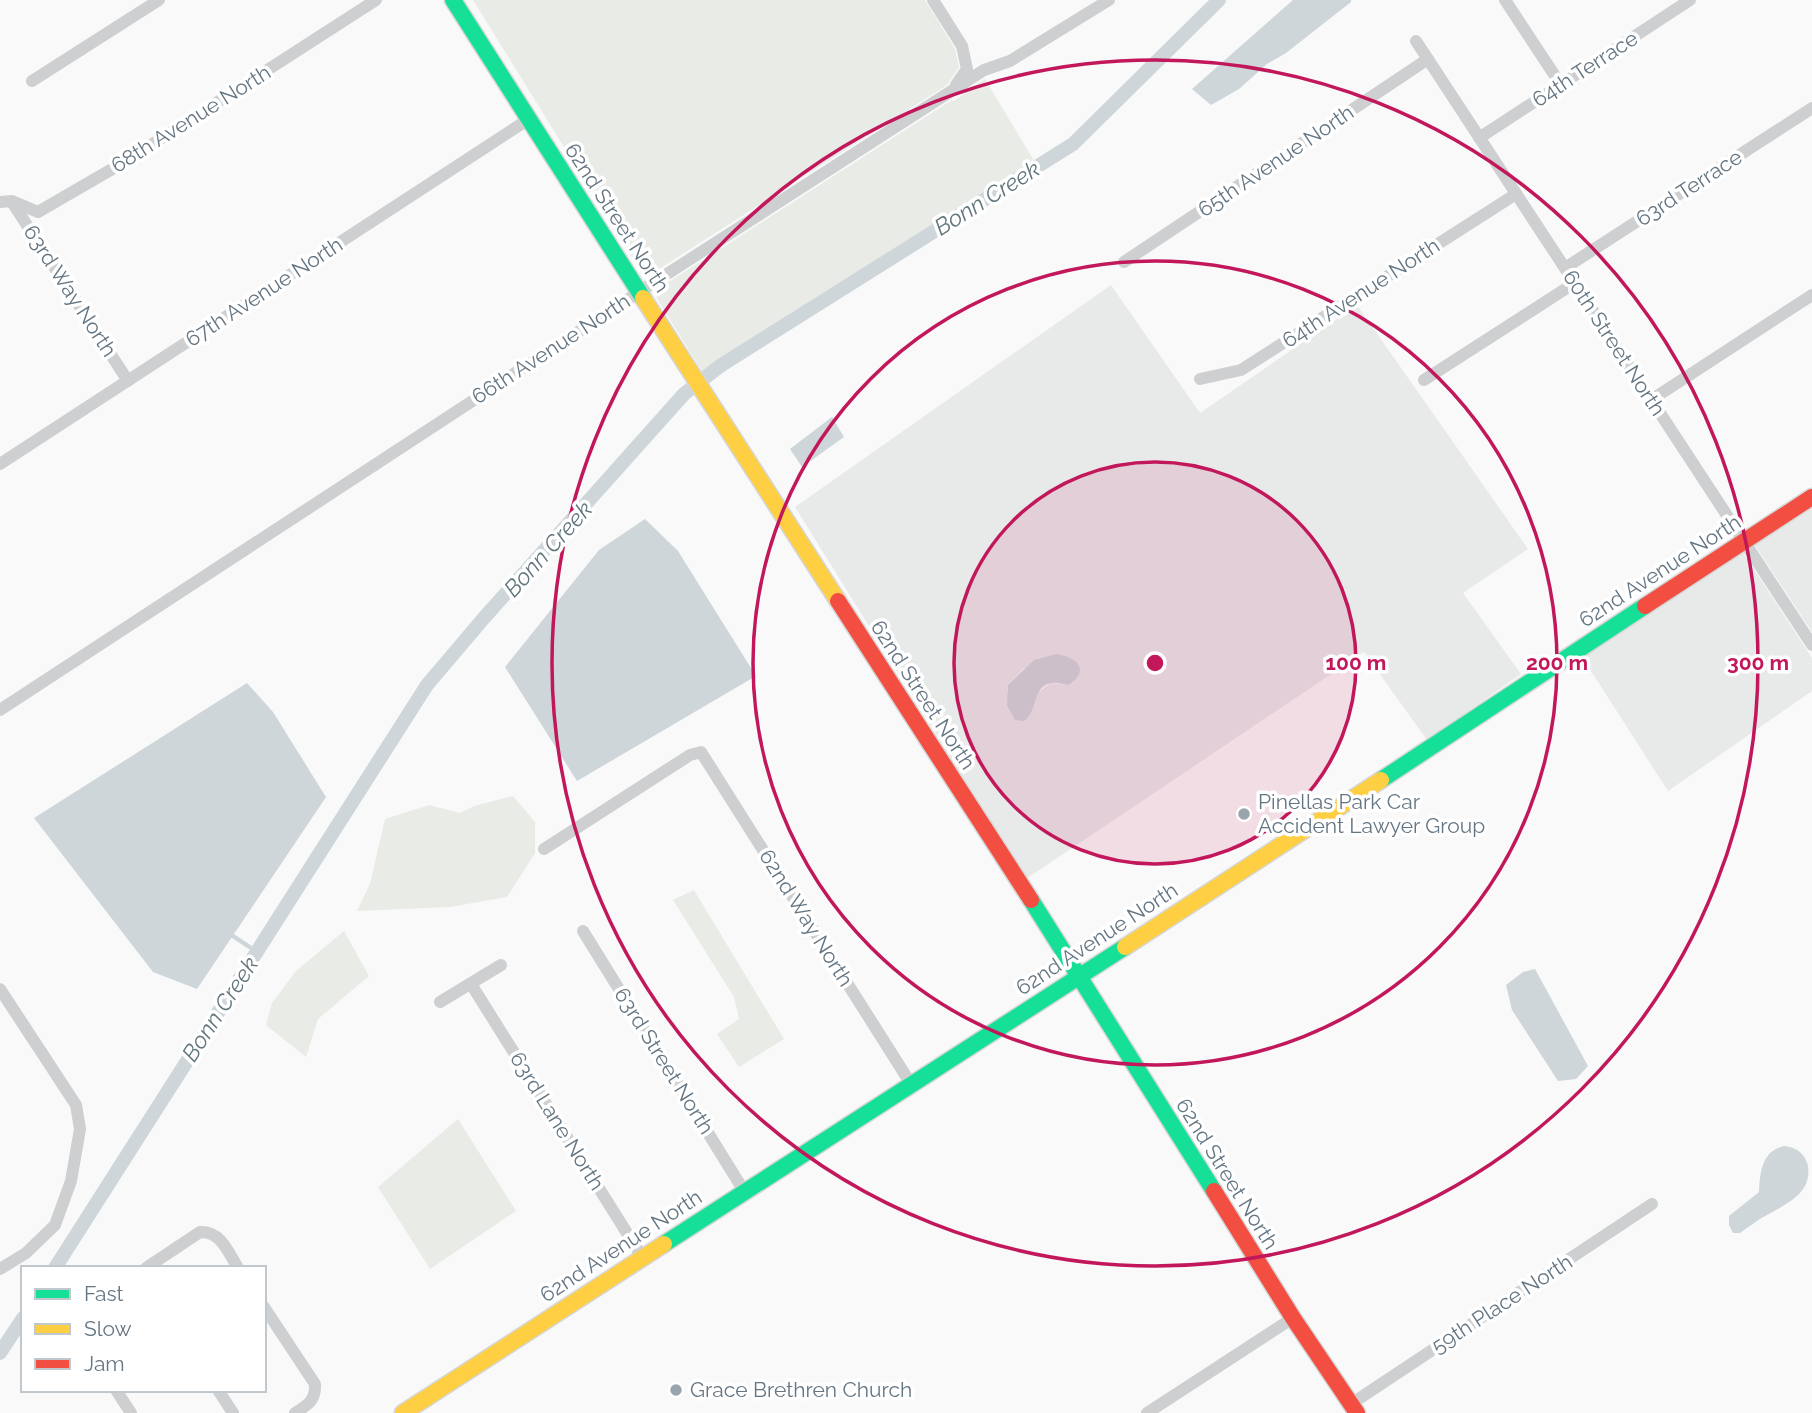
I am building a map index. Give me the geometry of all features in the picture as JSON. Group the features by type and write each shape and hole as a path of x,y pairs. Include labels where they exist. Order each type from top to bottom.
{"street":[{"path":"32,80 159,0"},
{"name":"68th Avenue North","path":"6,201 38,212 126,161 376,0"},
{"name":"62nd Street North","path":"453,0 1080,976 1293,1318 1354,1408"},
{"path":"933,0 962,46 967,69 952,91"},
{"name":"66th Avenue North","path":"0,710 984,70 1010,61 1109,0"},
{"path":"1505,0 1561,85"},
{"name":"64th Terrace","path":"1479,138 1690,0"},
{"name":"60th Street North","path":"1416,41 1812,645"},
{"name":"65th Avenue North","path":"1125,262 1428,59"},
{"name":"63rd Terrace","path":"1565,268 1812,108"},
{"name":"67th Avenue North","path":"0,464 529,120"},
{"name":"64th Avenue North","path":"1200,379 1241,370 1516,194"},
{"name":"63rd Way North","path":"6,201 128,381"},
{"path":"1424,380 1573,284"},
{"path":"1651,400 1812,295"},
{"name":"62nd Avenue North","path":"403,1413 1080,976 1812,498"},
{"name":"62nd Way North","path":"544,849 690,755 701,752 911,1084"},
{"name":"63rd Street North","path":"583,931 744,1191"},
{"path":"440,1002 501,965"},
{"name":"63rd Lane North","path":"471,984 642,1257"},
{"path":"0,989 76,1105 80,1129 77,1156 62,1211 55,1225 43,1239 0,1269"},
{"name":"59th Place North","path":"1354,1408 1652,1204"},
{"path":"149,1266 200,1232 211,1232 218,1237 237,1266"},
{"path":"266,1310 315,1384 316,1395 309,1404 295,1413"},
{"path":"1147,1413 1293,1318"},
{"path":"117,1392 131,1413"},
{"path":"219,1392 233,1413"}],"shaded area":[{"path":"473,0 925,0 955,49 959,67 947,85 645,278"},
{"path":"1293,0 1351,2 1286,53 1267,64 1239,89 1211,105 1192,89"},
{"path":"985,79 1036,164 703,373 653,292"},
{"path":"1111,285 1200,413 1357,305 1528,549 1463,593 1521,674 1427,740 1364,652 1026,879 795,507","holes":["1024,668 1074,682 1069,685 1051,683 1036,694 1035,702 1007,690 1008,685"]},
{"path":"832,417 844,437 802,467 790,449"},
{"path":"1812,507 1812,632 1754,544"},
{"path":"645,519 678,551 756,676 577,781 505,667 599,550"},
{"path":"1742,551 1812,658 1812,691 1668,791 1582,657"},
{"path":"1057,654 1075,661 1080,669 1076,679 1069,685 1045,685 1038,694 1029,717 1024,721 1015,720 1007,705 1008,685 1034,660"},
{"path":"247,683 273,712 326,797 197,989 153,972 34,818"},
{"path":"513,796 535,822 535,853 507,897 450,907 357,911 370,884 385,819 429,805 460,813 474,806"},
{"path":"694,890 784,1039 739,1067 717,1034 739,1019 734,997 673,900"},
{"path":"344,931 369,976 318,1019 306,1057 266,1025 272,1003 296,971"},
{"path":"1535,969 1588,1066 1576,1079 1558,1081 1512,1010 1506,985 1523,972"},
{"path":"458,1119 516,1211 430,1269 378,1187"},
{"path":"1785,1146 1800,1152 1807,1162 1808,1176 1802,1191 1740,1233 1733,1233 1729,1216 1759,1192 1767,1157 1777,1148"}],"waterway":[{"name":"Bonn Creek","path":"56,1266 427,685 684,394 720,366 1073,144 1219,0"},
{"path":"230,934 257,952"},
{"name":"Bonn Creek","path":"0,1353 21,1321"}],"traffic: fast":[{"path":"453,0 643,298"},
{"path":"1381,780 1645,606"},
{"path":"1031,900 1214,1191"},
{"path":"664,1244 1125,947"}],"traffic: slow":[{"path":"643,298 838,601"},
{"path":"1125,947 1381,780"},
{"path":"403,1413 664,1244"}],"traffic: jam":[{"path":"1645,606 1812,497"},
{"path":"838,601 1031,900"},
{"path":"1214,1191 1293,1318 1357,1413"}],"place":[{"name":"Pinellas Park Car Accident Lawyer Group","path":"1244,814"},
{"name":"Grace Brethren Church","path":"676,1390"}]}
